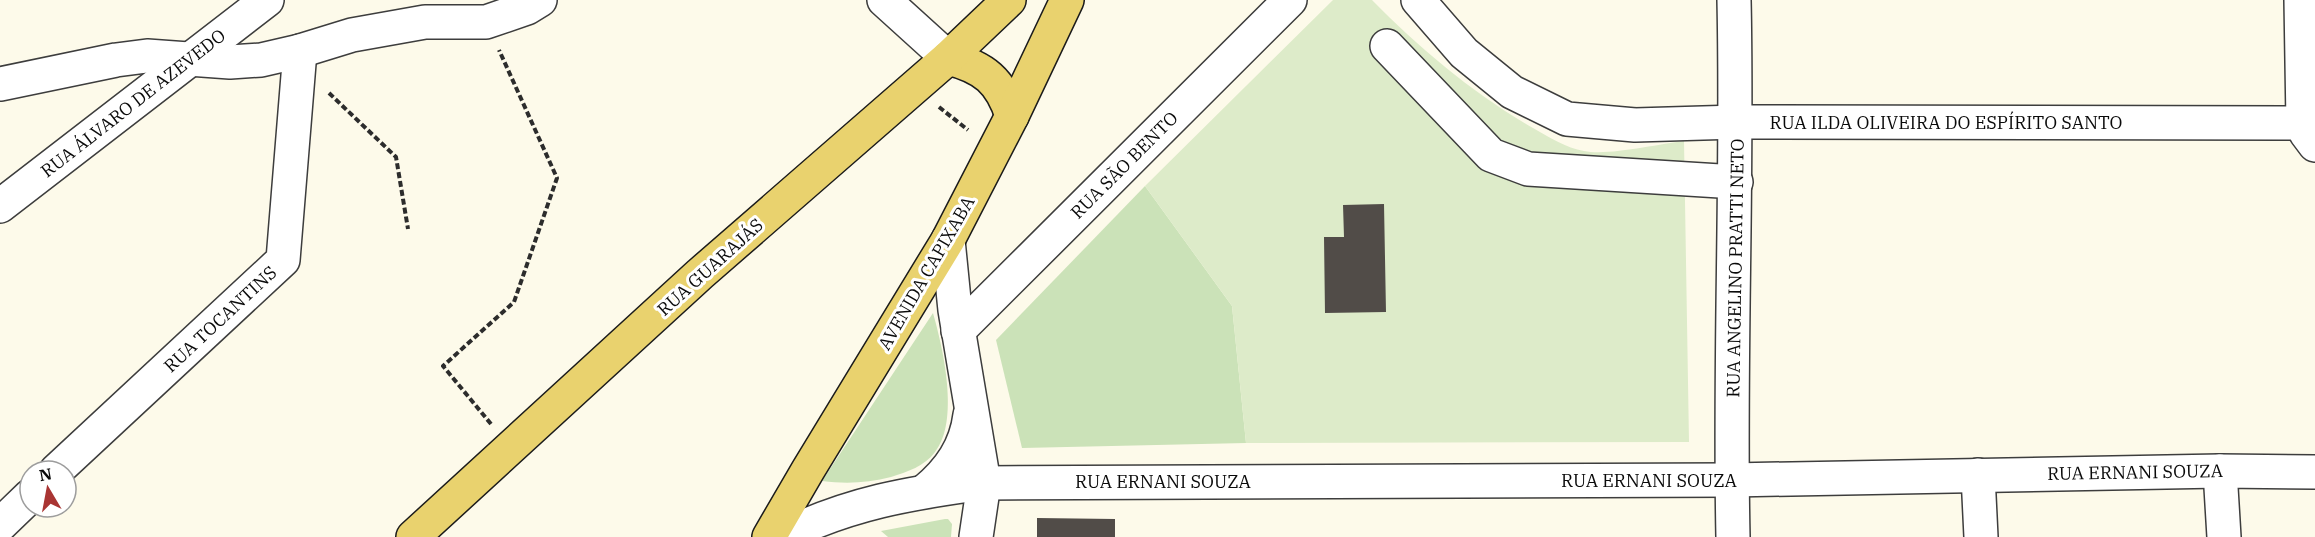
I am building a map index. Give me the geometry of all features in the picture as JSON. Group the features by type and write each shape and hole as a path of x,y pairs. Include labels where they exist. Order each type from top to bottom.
{"main road":[{"name":"RUA GUARAJÁS","path":"413,537 700,274 948,58 1009,0"},
{"name":"AVENIDA CAPIXABA","path":"769,537 807,470 948,240 1012,116 1067,0"},
{"path":"948,58 967,62 996,83 1006,99 1012,116"}],"street":[{"name":"RUA ÁLVARO DE AZEVEDO","path":"0,206 267,0"},
{"path":"0,84 116,60 147,56 230,62 300,58 352,35 425,21 486,22 527,8 540,0"},
{"path":"884,0 948,58"},
{"name":"RUA SÃO BENTO","path":"958,331 1290,0"},
{"name":"RUA ILDA OLIVEIRA DO ESPÍRITO SANTO","path":"1418,0 1464,52 1512,92 1567,119 1635,125 1737,122 2309,134"},
{"name":"RUA ANGELINO PRATTI NETO","path":"1733,537 1737,122 1734,0"},
{"path":"2301,0 2309,134"},
{"path":"1388,46 1491,155 1528,169 1736,182"},
{"name":"RUA TOCANTINS","path":"69,459 284,260 300,58"},
{"path":"948,240 958,331 984,483 976,537"},
{"path":"925,490 950,468 959,453 967,432 971,408"},
{"path":"2220,471 2224,537"},
{"name":"RUA ERNANI SOUZA","path":"781,537 838,526 893,496 984,483 1732,480 2220,471 2315,472"},
{"path":"1978,475 1981,537"}],"path":[{"path":"486,22 558,178 514,303 443,366 510,448"},
{"path":"300,58 396,157 408,230"}],"green space":[{"path":"1333,0 1372,0 1428,53 1490,101 1551,138 1571,147 1584,151 1606,152 1684,141 1689,442 1246,443 1232,306 1145,186"},
{"path":"1145,186 1232,306 1246,443 1022,448 996,340"},
{"path":"933,313 945,364 948,404 943,439 935,452 921,465 891,477 857,482 822,481"},
{"path":"945,519 952,524 951,537 888,537 881,531"}],"building":[{"path":"1384,204 1386,312 1325,313 1324,237 1344,237 1343,205"},
{"path":"1037,518 1115,519 1115,537 1037,537"}]}
